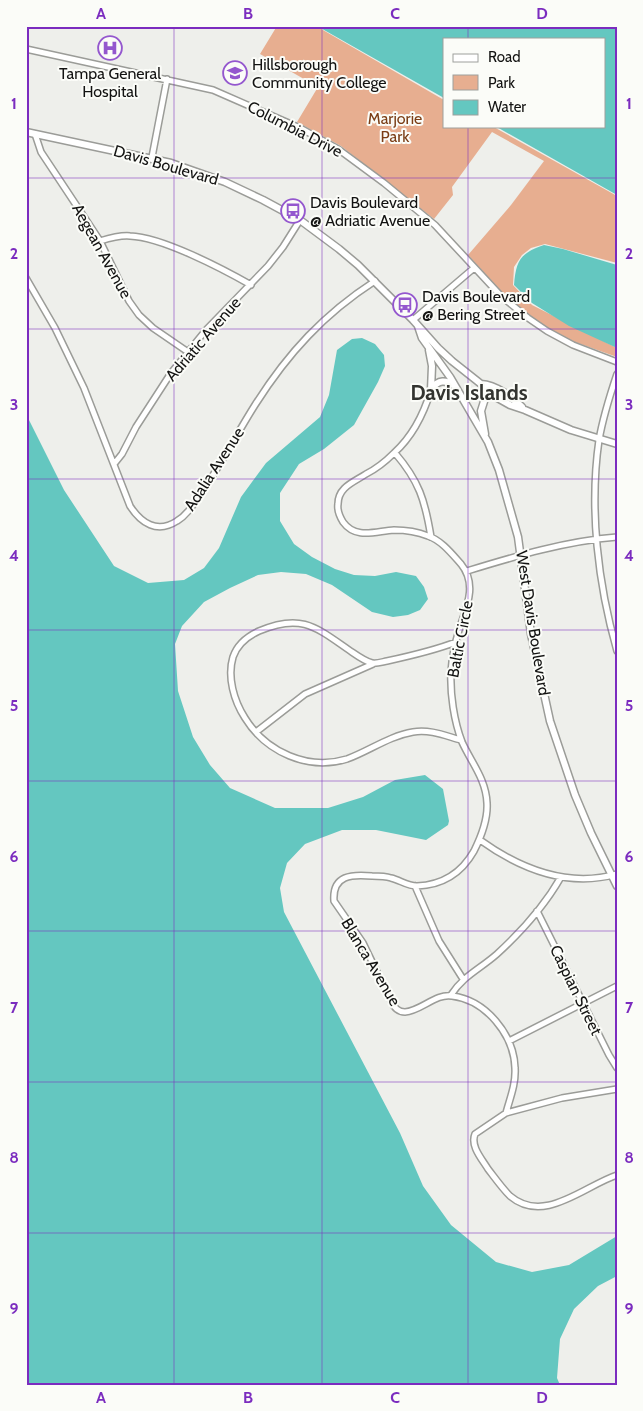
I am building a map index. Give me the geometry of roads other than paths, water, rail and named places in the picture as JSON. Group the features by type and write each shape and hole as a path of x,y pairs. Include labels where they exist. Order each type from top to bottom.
{"street":[{"name":"Columbia Drive","path":"26,48 212,90 300,128 338,149 384,183 435,225 511,305 547,331 573,345 617,362"},
{"path":"152,157 167,79"},
{"name":"Davis Boulevard","path":"26,132 152,157 189,168 225,182 300,220 339,249 376,281 452,362 481,384"},
{"name":"Aegean Avenue","path":"35,134 41,152 100,241 129,301 139,315 153,328 188,352"},
{"name":"Adriatic Avenue","path":"114,464 171,373 211,324 251,285 283,247 300,220"},
{"path":"100,241 119,236 144,238 198,258 251,285"},
{"path":"416,322 474,268"},
{"name":"Adalia Avenue","path":"26,278 84,388 130,506 142,521 148,525 164,526 178,521 189,510 208,483 255,404 288,359 337,307 376,281"},
{"name":"West Davis Boulevard","path":"416,322 428,347 445,369 488,442"},
{"path":"428,347 432,366 431,390"},
{"path":"617,374 599,440 595,493 597,539 604,590 617,651"},
{"path":"456,387 449,382 442,381 434,385 421,418 395,453 376,468 344,488 338,504 340,515 346,525 361,534 397,530 431,536 454,555 467,571 522,554 597,539 617,537"},
{"path":"481,384 487,392 510,405 571,430 617,444"},
{"path":"481,384 490,384 514,399 525,410"},
{"name":"West Davis Boulevard","path":"487,392 481,411 488,442 509,503 522,554 531,634 550,721 575,795 614,875 617,886"},
{"path":"395,453 411,472 420,490 427,512 431,536"},
{"name":"Baltic Circle","path":"415,886 448,880 465,864 480,840 484,826 487,803 482,780 462,740 454,713 451,688 451,672 456,642 469,605 467,571"},
{"path":"373,664 352,653 330,636 308,624 294,623 275,626 254,634 238,646 231,668 231,682 237,703 256,732 275,749 300,760 332,762 348,758 388,740 416,732 433,732 462,740"},
{"path":"256,732 305,694 335,679 373,664 414,655 456,642"},
{"path":"480,840 524,867 561,877 586,878 614,875"},
{"name":"Blanca Avenue","path":"415,886 390,878 351,875 336,886 334,901 363,943 397,1010 403,1012 413,1010 434,1000 451,995"},
{"path":"506,1113 514,1086 515,1072 514,1060 508,1041 499,1025 485,1010 451,995 463,979 495,956 515,937 537,911 561,877"},
{"path":"415,886 439,941 463,979"},
{"name":"Caspian Street","path":"537,911 617,1068"},
{"path":"508,1041 617,986"},
{"path":"617,1088 562,1098 506,1113 475,1134 473,1140 487,1167 510,1196 517,1201 531,1206 545,1207 562,1202 617,1175"}],"water":[{"path":"317,26 614,26 617,28 617,195 499,128 606,128 606,38 443,38 443,97"},
{"path":"544,245 617,265 617,348 569,326 532,303 514,285 518,264 524,255"},
{"path":"362,338 375,344 384,355 385,366 378,382 354,425 324,449 299,464 280,493 280,521 294,544 312,557 335,569 354,575 375,576 396,572 416,576 424,587 428,599 420,610 408,615 393,617 372,612 332,585 306,574 281,572 258,575 204,602 182,626 175,644 178,691 193,737 210,765 230,788 275,808 328,808 363,797 395,780 425,775 443,789 449,821 448,825 426,840 376,830 342,830 305,844 287,863 280,888 284,912 400,1133 423,1186 451,1225 496,1262 532,1272 569,1265 617,1236 617,1276 598,1286 574,1309 560,1339 557,1378 560,1385 26,1385 26,414 64,490 114,566 148,583 184,580 204,568 219,548 241,497 266,463 320,417 329,395 337,350 352,339"}],"place":[{"name":"Tampa General Hospital","path":"110,48"},
{"name":"Hillsborough Community College","path":"235,73"},
{"name":"Davis Boulevard @ Adriatic Avenue","path":"293,211"},
{"name":"Davis Boulevard @ Bering Street","path":"405,305"}],"district":[{"name":"Davis Islands","path":"469,392"}],"park label":[{"name":"Marjorie Park","path":"395,127"}]}
